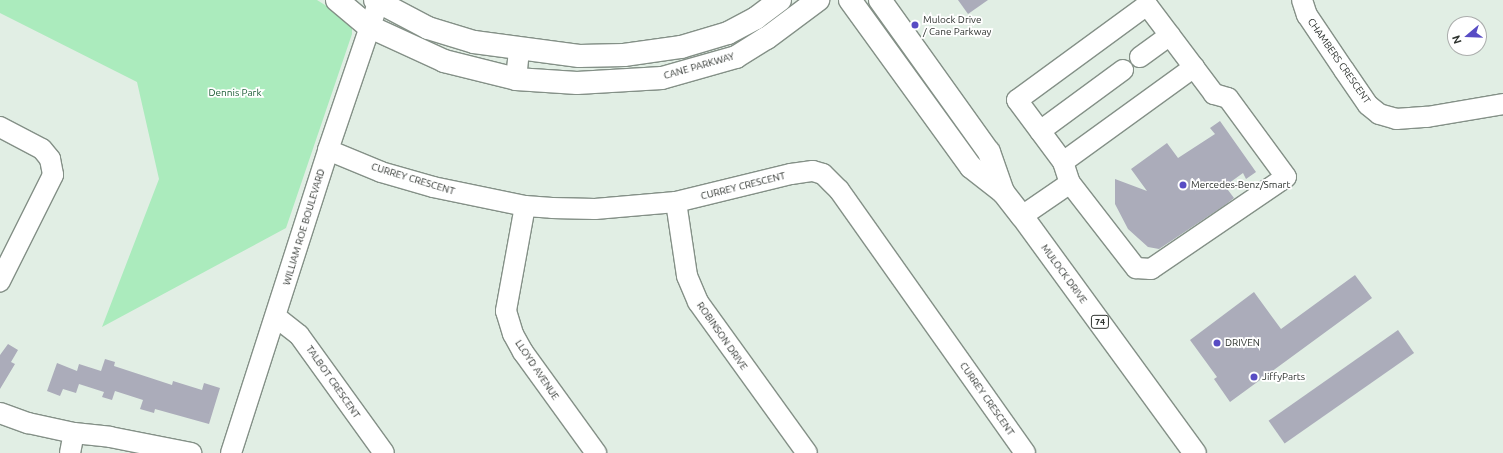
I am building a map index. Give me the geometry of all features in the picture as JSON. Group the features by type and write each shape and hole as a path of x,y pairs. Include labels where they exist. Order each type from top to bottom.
{"main road":[{"name":"CANE PARKWAY","path":"338,0 368,26 444,61 516,79 577,83 662,78 736,57 767,38 818,0"},
{"path":"377,1 428,28 474,42 579,56 624,55 681,46 728,33 756,18 780,0"},
{"name":"MULOCK DRIVE","path":"850,0 970,167 1003,192 1022,216 1195,453"},
{"name":"MULOCK DRIVE","path":"880,0 989,152 1003,192"}],"street":[{"name":"CHAMBERS CRESCENT","path":"1302,0 1307,15 1339,64 1368,105 1379,114 1396,119 1427,118 1503,104"},
{"name":"WILLIAM ROE BOULEVARD","path":"231,453 377,1"},
{"path":"1147,5 1170,35 1214,94 1228,98 1286,177 1151,270 1136,268 1070,183 1063,162 1016,100 1147,5"},
{"path":"1140,57 1170,35"},
{"path":"516,79 519,48"},
{"path":"1063,162 1194,67"},
{"path":"1040,131 1123,70"},
{"path":"0,127 42,148 50,159 53,175 0,281"},
{"name":"CURREY CRESCENT","path":"328,150 381,172 433,187 525,206 595,209 676,202 791,174 813,171 823,174 839,190 1025,453"},
{"path":"1022,216 1070,183"},
{"name":"ROBINSON DRIVE","path":"676,202 687,276 698,302 807,453"},
{"name":"LLOYD AVENUE","path":"525,206 506,311 513,334 523,352 596,453"},
{"name":"TALBOT CRESCENT","path":"276,317 299,335 384,453"},
{"path":"0,413 28,423 74,433 110,437 191,453"},
{"path":"70,453 74,433"}],"green space":[{"name":"Dennis Park","path":"0,0 317,0 352,22 352,34 286,228 102,327 159,179 137,82 0,13"}],"building":[{"path":"958,0 988,0 968,14"},
{"name":"Mercedes-Benz/Smart","path":"1220,121 1256,172 1246,179 1243,173 1225,186 1234,198 1225,205 1159,249 1148,247 1128,229 1115,204 1115,179 1147,191 1131,169 1167,143 1178,158 1215,134 1210,128"},
{"path":"1355,275 1372,298 1230,402 1214,379 1217,377 1190,340 1254,292 1281,329"},
{"path":"1398,330 1414,353 1285,444 1269,421"},
{"path":"8,344 18,350 11,362 15,364 0,389 0,355"},
{"path":"105,359 115,362 114,366 172,385 173,381 202,390 204,383 220,388 209,424 155,409 154,413 140,409 143,400 115,391 112,400 102,397 104,392 79,384 76,393 63,389 60,396 47,391 57,363 77,371 79,364 101,371"}],"place":[{"name":"Mulock Drive / Cane Parkway","path":"915,25"},
{"name":"Mercedes-Benz/Smart","path":"1183,185"},
{"name":"DRIVEN","path":"1217,343"},
{"name":"JiffyParts","path":"1254,377"}]}
